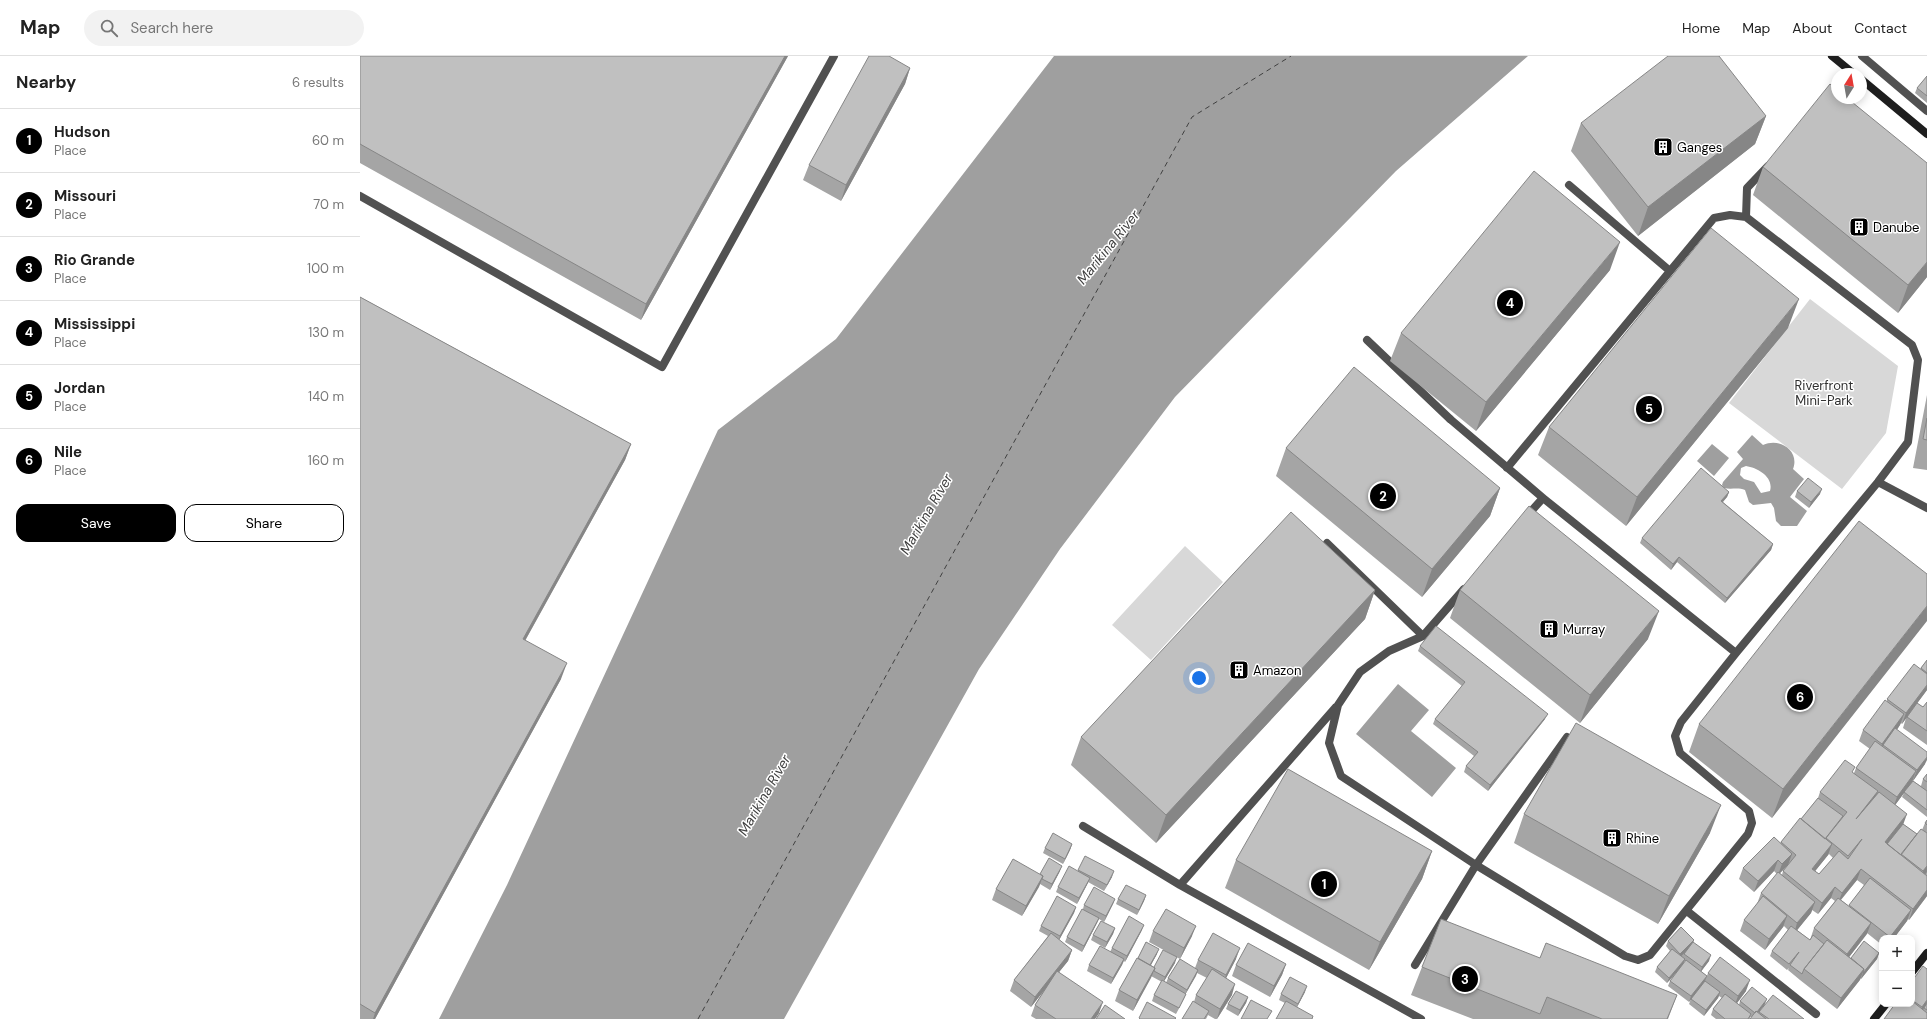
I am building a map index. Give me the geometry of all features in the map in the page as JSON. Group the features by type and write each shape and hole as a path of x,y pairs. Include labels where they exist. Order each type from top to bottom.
{"main road":[{"path":"1832,56 1847,68"},
{"path":"1867,84 1927,134"},
{"path":"1913,971 1927,953"},
{"path":"1874,1019 1884,1007"}],"street":[{"path":"360,196 662,367 834,56"},
{"path":"1862,56 1927,111"},
{"path":"1746,217 1747,188 1774,159"},
{"path":"1569,185 1670,270"},
{"path":"1338,705 1329,743 1341,776 1476,865 1624,956 1638,960 1650,955 1748,834 1752,823 1749,811 1680,753 1675,736 1681,722 1736,653 1878,482 1908,442 1918,360 1912,345 1746,217 1730,215 1714,218 1507,468"},
{"path":"1367,340 1450,419 1507,468 1736,653"},
{"path":"1878,482 1927,508"},
{"path":"1522,522 1543,498"},
{"path":"1327,543 1423,636"},
{"path":"1180,885 1338,705 1360,672 1389,651 1423,636 1470,582"},
{"path":"1415,965 1476,865 1567,737"},
{"path":"1083,826 1180,885 1421,1019"},
{"path":"1687,911 1816,1014"}],"green space":[{"name":"Riverfront Mini-Park","path":"1810,299 1898,366 1886,433 1842,489 1729,403"},
{"path":"1185,546 1223,582 1151,660 1112,625"}],"water":[{"name":"Marikina River","path":"1054,56 1528,56 1396,171 1175,397 1060,549 979,669 784,1019 439,1019 507,885 718,430 836,339"},
{"path":"1752,435 1763,445 1769,443 1782,444 1791,451 1794,457 1793,469 1804,479 1790,497 1807,511 1797,526 1781,526 1776,521 1774,508 1771,503 1753,505 1749,502 1745,490 1724,488 1722,485 1723,482 1743,459 1737,452","holes":["1746,466 1760,471 1767,477 1770,481 1770,491 1761,493 1754,482 1744,479 1740,475 1741,468"]},
{"path":"1712,444 1729,458 1714,476 1697,461"},
{"path":"1398,684 1429,710 1411,731 1456,768 1432,797 1356,734"}],"building":[{"path":"360,56 785,56 646,304 360,144"},
{"path":"869,56 889,56 910,68 846,185 809,165"},
{"name":"Ganges","path":"1668,56 1719,56 1766,116 1648,207 1581,123"},
{"path":"1927,76 1927,96 1917,88"},
{"name":"Danube","path":"1830,84 1831,104 1854,104 1927,163 1927,262 1908,285 1763,167"},
{"path":"1534,171 1620,242 1486,402 1401,333"},
{"path":"1711,228 1799,299 1637,497 1549,427"},
{"path":"360,297 631,444 523,639 567,663 375,1013 360,1004"},
{"path":"1354,367 1500,488 1432,569 1286,448"},
{"path":"1927,418 1927,440 1923,439"},
{"path":"1701,468 1729,492 1721,501 1773,544 1727,598 1679,557 1673,564 1642,538"},
{"path":"1808,478 1822,489 1811,502 1797,491"},
{"name":"Murray","path":"1529,506 1659,611 1590,695 1460,590"},
{"name":"Amazon","path":"1291,512 1375,590 1166,815 1081,737"},
{"path":"1859,521 1927,574 1927,606 1783,789 1699,724"},
{"path":"1436,626 1548,714 1490,785 1466,766 1478,752 1435,719 1465,682 1420,646"},
{"path":"1927,660 1927,673 1921,668"},
{"path":"1914,664 1927,674 1927,685 1906,713 1887,699"},
{"path":"1885,700 1904,714 1882,744 1863,730"},
{"path":"1927,702 1927,731 1907,717 1917,703 1923,707"},
{"name":"Rhine","path":"1576,723 1721,805 1669,896 1524,814"},
{"path":"1895,728 1927,752 1927,757 1917,770 1883,745"},
{"path":"1875,741 1916,771 1897,797 1856,768"},
{"path":"1845,760 1855,767 1852,772 1878,791 1856,819 1879,792 1907,814 1885,842 1927,876 1927,890 1913,909 1861,869 1842,893 1835,887 1822,903 1783,871 1796,855 1781,842 1800,818 1832,844 1812,869 1819,874 1839,851 1848,859 1862,839 1848,856 1826,838 1847,812 1820,792"},
{"path":"1288,769 1432,851 1380,942 1236,860"},
{"path":"1927,774 1927,782 1923,779"},
{"path":"1913,781 1927,791 1927,810 1904,792"},
{"path":"1818,798 1843,816 1825,839 1801,819"},
{"path":"1903,824 1917,834 1901,855 1887,844"},
{"path":"1921,829 1927,833 1927,866 1923,871 1901,854"},
{"path":"1053,833 1072,844 1065,859 1045,848"},
{"path":"1774,837 1792,854 1782,864 1778,860 1758,881 1743,868"},
{"path":"1085,856 1114,871 1107,885 1078,870"},
{"path":"1049,858 1062,866 1052,884 1042,879 1043,876 1040,874"},
{"path":"1013,859 1043,876 1026,906 996,889"},
{"path":"1069,866 1090,878 1079,898 1058,887"},
{"path":"1778,872 1815,902 1797,923 1761,893"},
{"path":"1870,878 1911,910 1892,935 1887,935 1849,905"},
{"path":"1126,885 1146,895 1139,910 1118,899"},
{"path":"1094,887 1115,899 1106,916 1084,905"},
{"path":"1057,896 1076,907 1060,936 1041,926"},
{"path":"1763,896 1787,916 1769,939 1744,920"},
{"path":"1838,898 1871,923 1847,954 1814,928"},
{"path":"1082,909 1099,918 1084,946 1067,937"},
{"path":"1166,909 1196,926 1184,948 1153,931"},
{"path":"1129,916 1144,925 1127,956 1112,948"},
{"path":"1441,919 1540,958 1546,943 1677,995 1667,1019 1602,1019 1547,997 1540,1014 1422,967"},
{"path":"1101,921 1115,928 1107,942 1093,935"},
{"path":"1791,926 1810,940 1813,935 1824,944 1804,969 1802,974 1790,965 1799,952 1789,964 1772,951"},
{"path":"1681,927 1694,940 1680,954 1668,941"},
{"path":"1051,933 1072,950 1035,997 1014,980"},
{"path":"1213,933 1240,948 1226,975 1198,960"},
{"path":"1827,940 1864,969 1841,998 1804,969"},
{"path":"1864,941 1879,953 1863,973 1864,969 1851,958"},
{"path":"1146,942 1159,949 1150,965 1138,958"},
{"path":"1693,942 1711,955 1702,967 1684,954"},
{"path":"1248,943 1286,964 1274,986 1236,965"},
{"path":"1100,946 1124,959 1113,978 1089,965"},
{"path":"1672,949 1685,959 1669,978 1657,967"},
{"path":"1163,950 1177,957 1165,977 1154,971 1154,967"},
{"path":"1720,957 1750,980 1738,996 1708,973"},
{"path":"1137,958 1155,968 1137,1000 1119,990"},
{"path":"1180,959 1198,970 1187,990 1168,978"},
{"path":"1686,960 1707,976 1691,996 1670,981"},
{"path":"1923,966 1927,969 1927,1000 1922,1007 1915,1002 1915,977"},
{"path":"1212,969 1235,984 1220,1009 1196,995"},
{"path":"1057,971 1103,1002 1091,1019 1056,1019 1035,1005"},
{"path":"1290,977 1307,986 1298,1004 1281,994"},
{"path":"1162,980 1186,994 1179,1008 1154,995"},
{"path":"1705,981 1720,992 1706,1010 1691,999"},
{"path":"1752,987 1767,999 1755,1013 1740,1001"},
{"path":"1236,991 1248,997 1240,1010 1228,1004"},
{"path":"1725,994 1751,1014 1748,1019 1725,1019 1713,1009"},
{"path":"1773,995 1804,1019 1769,1019 1759,1012"},
{"path":"1251,1000 1272,1011 1267,1019 1241,1019"},
{"path":"1193,1001 1209,1011 1204,1019 1182,1019"},
{"path":"1286,1001 1313,1016 1312,1019 1276,1019"},
{"path":"1147,1002 1176,1018 1140,1019 1139,1018"},
{"path":"1915,1003 1927,1013 1927,1019 1884,1019 1893,1007 1915,1007"},
{"path":"1927,1003 1927,1010 1924,1008"},
{"path":"1105,1005 1125,1019 1096,1019"},
{"path":"1756,1011 1766,1019 1750,1019"}],"ferry route":[{"path":"698,1019 1192,117 1291,56"}],"place":[{"name":"Ganges","path":"1663,147"},
{"name":"Danube","path":"1859,227"},
{"name":"Mississippi","path":"1510,303"},
{"name":"Jordan","path":"1649,409"},
{"name":"Missouri","path":"1383,496"},
{"name":"Murray","path":"1549,629"},
{"name":"Amazon","path":"1239,670"},
{"name":"Nile","path":"1800,697"},
{"name":"Rhine","path":"1612,838"},
{"name":"Hudson","path":"1324,884"},
{"name":"Rio Grande","path":"1465,979"}]}
